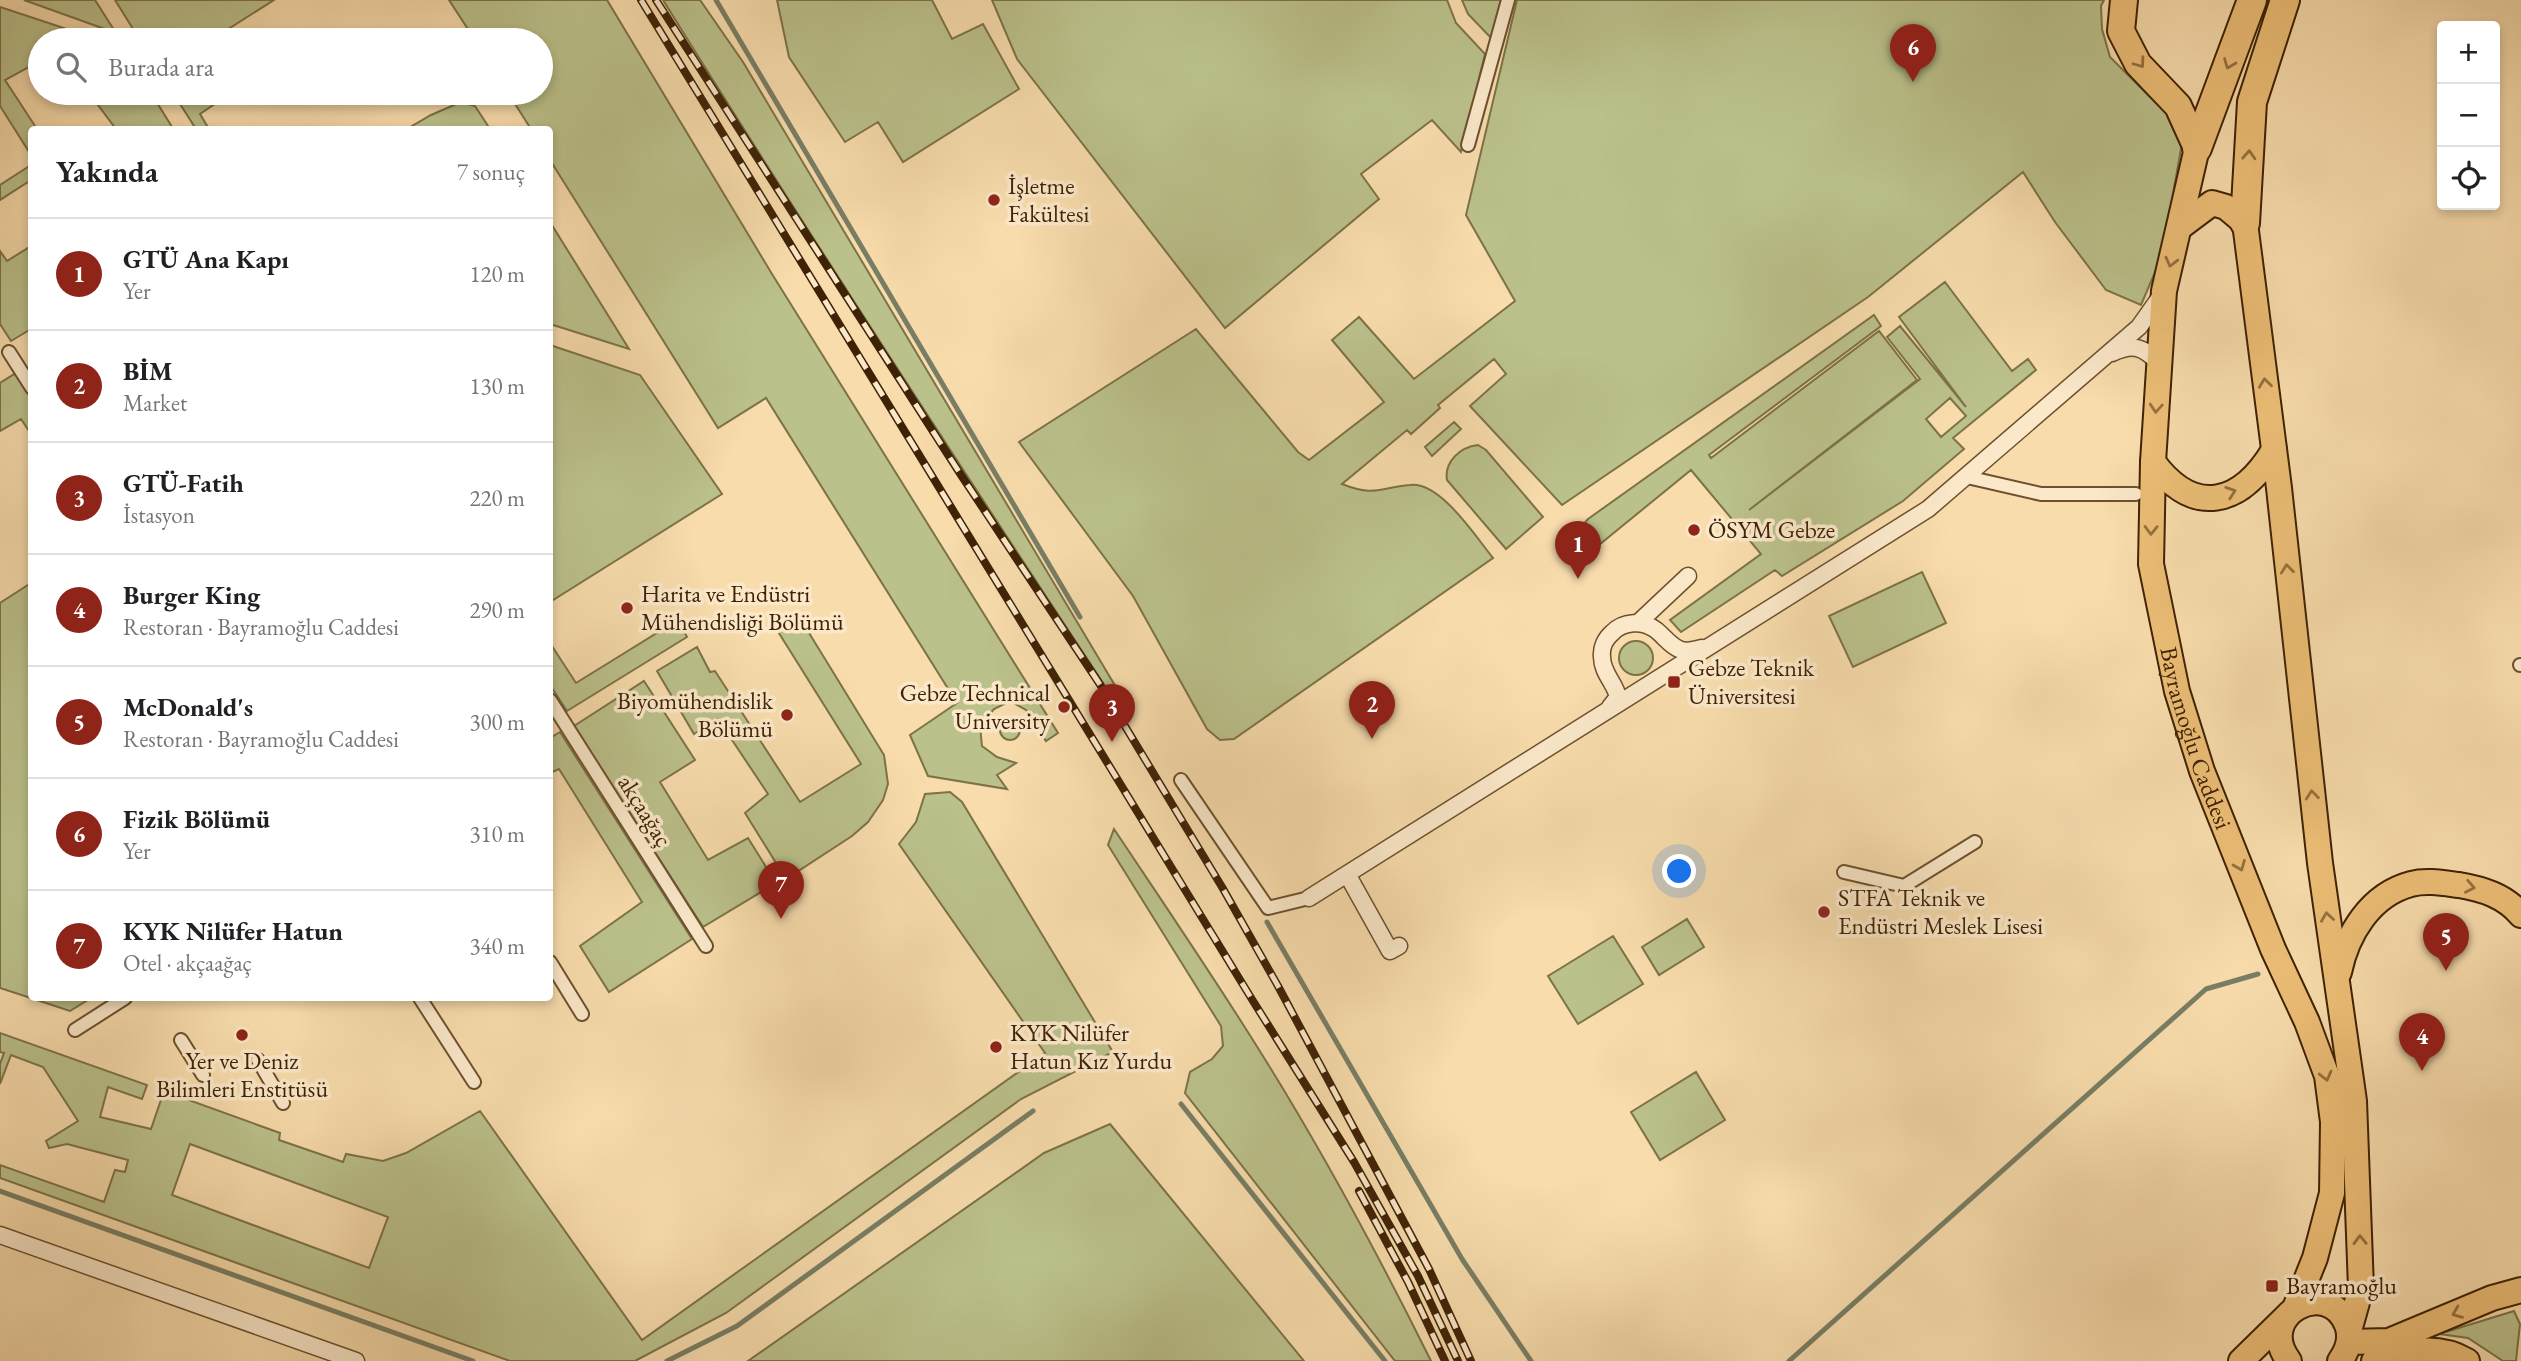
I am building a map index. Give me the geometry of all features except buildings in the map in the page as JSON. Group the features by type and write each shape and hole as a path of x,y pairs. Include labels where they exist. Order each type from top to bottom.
{"highway":[{"path":"2124,0 2121,31 2138,64 2178,106 2197,148"},
{"path":"2197,148 2252,0"},
{"path":"2245,223 2252,102 2285,0"}],"main road":[{"name":"Bayramoğlu Caddesi","path":"2197,148 2164,291 2152,462 2151,564 2177,691 2202,771 2273,949 2307,1021 2327,1076 2333,1122 2332,1193 2315,1258 2291,1312"},
{"path":"2180,227 2212,203 2227,207 2245,223 2274,450 2320,863 2336,990 2354,1101 2361,1288 2346,1345"},
{"path":"2152,462 2166,480 2186,493 2211,498 2233,494 2246,486 2262,471 2274,450"},
{"path":"2336,990 2343,953 2355,926 2378,902 2410,884 2435,882 2478,888 2505,900 2521,915"},
{"path":"2346,1345 2389,1341 2493,1298 2521,1290"},
{"path":"2241,1361 2291,1312 2305,1303 2317,1302 2338,1311 2345,1320 2346,1345"},
{"path":"2289,1361 2284,1354 2280,1335 2291,1312"},
{"path":"2374,1361 2430,1349 2447,1352 2467,1361"}],"street":[{"path":"1468,145 1507,0"},
{"path":"1181,780 1268,908 1310,898 1928,509 2139,327 2164,291"},
{"path":"2107,356 2123,348 2137,348 2147,351 2159,363"},
{"path":"9,352 28,382"},
{"path":"1967,477 2041,494 2136,494"},
{"path":"1639,623 1688,576"},
{"path":"1608,709 1618,697 1601,659 1603,647 1616,628 1639,623 1658,631 1672,646 1683,651 1692,651 1724,639"},
{"name":"akçaağaç","path":"553,705 706,946"},
{"path":"553,724 561,718"},
{"path":"1844,872 1904,886 1975,842"},
{"path":"1347,874 1390,951 1399,946"},
{"path":"553,967 582,1014"},
{"path":"75,1030 120,1001"},
{"path":"422,1001 474,1082"},
{"path":"181,1040 203,1075"},
{"path":"258,1060 283,1103"},
{"path":"0,1235 356,1361"}],"green space":[{"path":"24,0 95,0 113,28 102,28"},
{"path":"115,0 274,0 230,28 132,28"},
{"path":"449,0 607,0 772,274 1058,733 1046,741 1026,710 1010,701 994,709 980,726 982,746 997,757 1016,763 997,775 1007,789 928,776 910,735 957,703 766,398 718,428 553,165 553,126 529,126 516,105 553,105 553,28 467,28"},
{"path":"663,0 700,0 743,62 1129,709 1123,713 890,358"},
{"path":"777,0 932,0 952,39 983,24 1019,89 903,162 878,122 845,142 789,57"},
{"path":"992,0 1447,0 1456,23 1485,54 1461,152 1432,120 1361,174 1379,199 1225,328 1017,59"},
{"path":"1462,0 1501,0 1492,39 1468,14"},
{"path":"1517,0 2104,0 2101,6 2102,29 2110,57 2167,114 2182,143 2162,256 2141,305 2106,290 2055,222 2023,172 1868,297 1562,505 1470,406 1506,374 1494,359 1438,405 1440,408 1411,434 1407,430 1342,484 1370,491 1421,486 1433,492 1456,512 1493,558 1234,739 1220,740 1207,729 1133,596 1019,442 1196,329 1298,452 1309,460 1384,402 1332,340 1359,317 1414,379 1515,301 1466,215"},
{"path":"0,7 64,28 28,28 28,68 5,80 35,126 28,126 28,150 0,106"},
{"path":"98,105 158,105 171,126 114,126"},
{"path":"181,105 213,105 200,114 207,126 194,126"},
{"path":"454,105 472,105 475,106 488,126 412,126"},
{"path":"28,167 28,182 0,200 0,185"},
{"path":"553,227 629,349 553,325"},
{"path":"28,248 28,331 11,341 0,324 0,251 7,261"},
{"path":"1945,282 2012,371 2028,359 2036,370 1953,438 1964,449 1903,501 1782,576 1775,570 1681,632 1670,620 1761,554 1691,470 1594,549 1580,528 1588,519 1874,315 1881,326 1709,455 1711,458 1879,331 1917,380 1749,510 1920,379 1887,337 1900,326 1966,407 1899,317","holes":["1950,398 1966,416 1941,437 1926,419"]},
{"path":"553,346 640,375 722,494 553,600"},
{"path":"16,373 28,394 28,430 21,419 0,431 0,383"},
{"path":"1454,422 1461,429 1432,456 1425,447"},
{"path":"1478,445 1486,450 1543,517 1506,549 1447,480 1448,467 1455,456 1471,446"},
{"path":"1922,572 1946,623 1853,667 1829,616"},
{"path":"28,585 28,997 0,988 0,603"},
{"path":"798,615 884,755 888,784 883,800 868,822 852,836 786,879 745,813 768,794 718,719 694,734 657,671 697,647 710,672 715,671 800,802 861,764 777,630"},
{"path":"678,620 687,637 567,711 553,690 553,648 576,683"},
{"path":"1636,641 1648,646 1653,658 1648,670 1636,675 1624,670 1619,658 1624,646"},
{"path":"644,681 695,760 660,782 708,860 748,838 776,883 703,927 574,726"},
{"path":"1010,720 1017,723 1020,730 1017,737 1010,740 1003,737 1000,730 1003,723"},
{"path":"560,732 692,939 609,992 580,946 642,902 559,769 553,772 553,736"},
{"path":"950,792 962,802 1113,1052 1021,1099 726,1313 635,1361 510,1361 0,1178 0,1165 104,1202 115,1170 125,1172 128,1160 67,1144 49,1148 46,1141 78,1121 43,1067 11,1055 0,1084 0,1064 4,1053 0,1052 0,1033 147,1085 142,1099 108,1087 100,1117 151,1129 164,1091 280,1133 279,1140 343,1162 346,1154 383,1161 406,1153 480,1111 642,1340 1045,1053 899,844 916,822 925,794","holes":["190,1144 388,1217 369,1268 172,1195"]},
{"path":"1114,829 1234,1011 1299,1116 1367,1237 1431,1361 1395,1361 1185,1093 1190,1072 1212,1059 1223,1046 1221,1026 1108,845"},
{"path":"1687,919 1704,947 1659,975 1642,947"},
{"path":"1613,936 1643,984 1578,1024 1548,976"},
{"path":"40,1001 86,1001 70,1011"},
{"path":"1696,1072 1725,1120 1660,1160 1631,1112"},
{"path":"1110,1124 1304,1361 748,1361 1044,1153"},
{"path":"2514,1311 2520,1324 2516,1361 2503,1361 2468,1338 2439,1334"}],"waterway":[{"path":"716,0 1080,617"},
{"path":"1267,922 1462,1259 1531,1361"},
{"path":"1789,1361 2206,989 2258,974"},
{"path":"1181,1104 1385,1361"},
{"path":"667,1361 737,1326 1033,1111"},
{"path":"0,1191 473,1361"}],"railway":[{"path":"641,0 1354,1162 1418,1276 1458,1361"},
{"path":"656,0 961,475 1099,683 1222,887 1429,1269 1471,1361"},
{"path":"1359,1191 1408,1282 1445,1361"}],"place":[{"name":"Fizik Bölümü","path":"1913,82"},
{"name":"İşletme Fakültesi","path":"994,200"},
{"name":"ÖSYM Gebze","path":"1694,530"},
{"name":"GTÜ Ana Kapı","path":"1578,579"},
{"name":"Harita ve Endüstri Mühendisliği Bölümü","path":"627,608"},
{"name":"Gebze Teknik Üniversitesi","path":"1674,682"},
{"name":"Gebze Technical University","path":"1064,707"},
{"name":"Biyomühendislik Bölümü","path":"787,715"},
{"name":"BİM","path":"1372,739"},
{"name":"GTÜ-Fatih","path":"1112,742"},
{"name":"STFA Teknik ve Endüstri Meslek Lisesi","path":"1824,912"},
{"name":"KYK Nilüfer Hatun","path":"781,919"},
{"name":"McDonald's","path":"2446,971"},
{"name":"Yer ve Deniz Bilimleri Enstitüsü","path":"242,1035"},
{"name":"KYK Nilüfer Hatun Kız Yurdu","path":"996,1047"},
{"name":"Burger King","path":"2422,1071"},
{"name":"Bayramoğlu","path":"2272,1286"}]}
